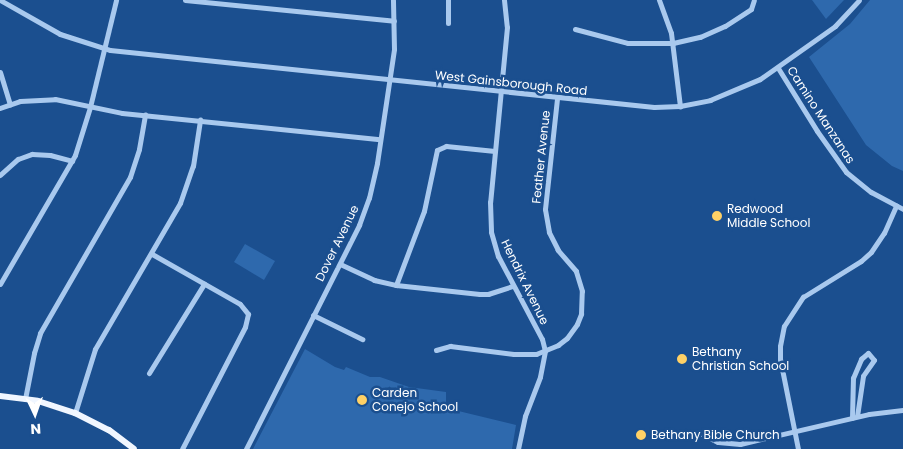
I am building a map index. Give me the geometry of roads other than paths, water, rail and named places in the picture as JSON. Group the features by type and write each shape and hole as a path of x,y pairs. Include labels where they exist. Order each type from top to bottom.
{"main road":[{"path":"0,396 49,404 75,413 109,430 134,449"}],"street":[{"name":"West Gainsborough Road","path":"0,0 60,34 103,49 151,56 637,107 680,106 724,96 773,72"},
{"path":"0,284 72,161 90,107 116,0"},
{"path":"185,0 394,21"},
{"name":"Dover Avenue","path":"246,449 360,224 369,198 390,80 394,44 393,0"},
{"path":"448,0 448,22"},
{"name":"Hendrix Avenue","path":"504,0 508,18 489,214 491,232 498,256 542,339 545,351"},
{"path":"659,0 669,24 680,106"},
{"path":"575,28 628,43 672,43 700,37 725,26 751,9 754,0"},
{"path":"778,68 835,26 859,0"},
{"name":"Camino Manzanas","path":"773,72 778,68 816,131 846,172 871,192 903,208"},
{"path":"0,72 10,104"},
{"name":"Feather Avenue","path":"436,350 450,346 514,354 536,354 558,345 573,331 581,314 582,291 576,271 558,250 546,222 546,195 557,98"},
{"path":"0,108 10,104 46,99 145,115 380,138"},
{"path":"26,399 34,353 40,333 130,177 139,150 145,115"},
{"path":"75,413 82,398 91,358 180,203 193,166 200,120"},
{"path":"396,285 424,211 438,150 446,146 495,151"},
{"path":"0,175 18,159 32,154 50,155 72,161"},
{"path":"798,449 796,430 780,359 780,346 784,326 795,306 803,297 861,261 871,252 884,233 896,206"},
{"path":"152,254 240,304 248,314 245,327 182,449"},
{"path":"340,264 374,280 396,285 480,294 488,294 513,286"},
{"path":"149,372 204,284"},
{"path":"313,315 362,338"},
{"path":"518,449 525,416 540,377 545,351"},
{"path":"868,353 874,360 863,376 855,417 852,378 861,359 868,353"},
{"path":"698,432 718,442 735,444 855,417 903,410"}],"place":[{"name":"Redwood Middle School","path":"717,216"},
{"name":"Bethany Christian School","path":"682,359"},
{"name":"Carden Conejo School","path":"362,400"},
{"name":"Bethany Bible Church","path":"641,435"}]}
